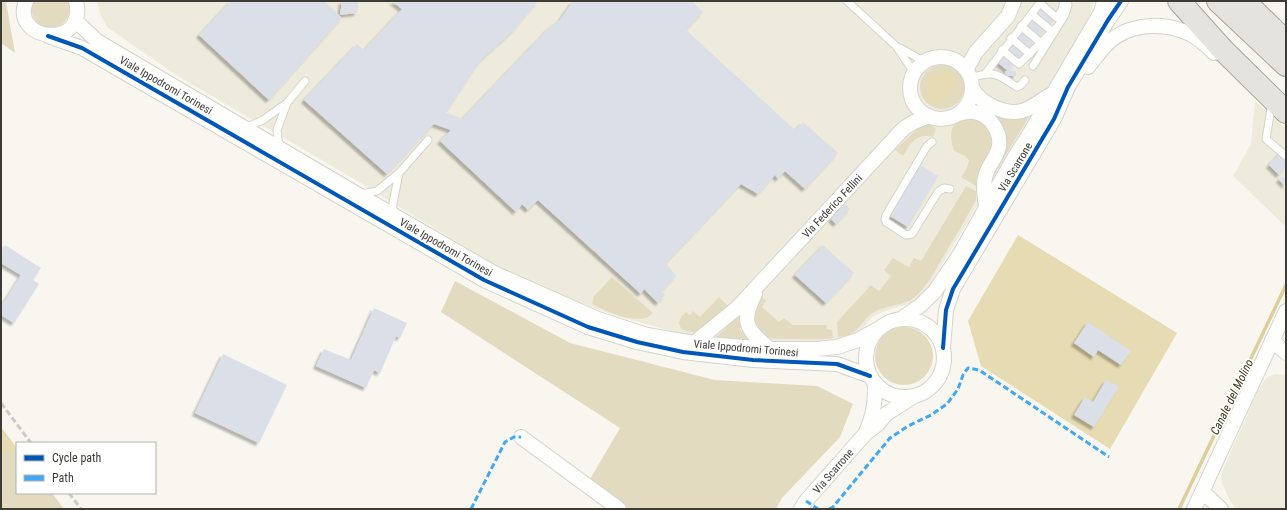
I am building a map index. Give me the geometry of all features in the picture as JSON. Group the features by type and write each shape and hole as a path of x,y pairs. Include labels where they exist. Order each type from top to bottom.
{"main road":[{"path":"1179,1 1223,50 1279,105"},
{"path":"1218,1 1286,65"},
{"path":"1244,1 1286,42"}],"street":[{"path":"48,36 64,32 71,27 76,20 78,11 76,1"},
{"path":"970,79 953,60 945,57 935,58 927,61 915,71 910,86 913,100 917,107 929,116 943,119 958,114 968,102 970,79 976,52 1008,16 1014,1"},
{"name":"Via Scarrone","path":"900,319 921,305 935,291 960,254 1101,12 1104,1"},
{"name":"Via Scarrone","path":"943,348 946,310 953,289 1054,119 1068,87 1121,1"},
{"name":"Viale Ippodromi Torinesi","path":"23,3 24,15 30,26 40,33 82,48 484,280 588,327 637,342 684,352 753,360 837,364 872,380"},
{"name":"Viale Ippodromi Torinesi","path":"76,20 97,41 494,273 598,319 647,334 694,343 770,348 816,349 837,347 858,340 878,329"},
{"path":"1054,119 1085,72 1105,46 1122,33 1149,26 1163,26 1177,29 1191,35 1206,45 1252,87 1279,105"},
{"path":"953,60 976,52"},
{"name":"Via Scarrone","path":"970,79 978,96 987,104 1006,112 1015,113 1026,110 1052,94"},
{"name":"Via Federico Fellini","path":"904,128 912,111 913,100"},
{"name":"Via Scarrone","path":"958,114 975,112 982,114 994,125 999,137 999,147 986,174 984,186 986,208"},
{"name":"Via Federico Fellini","path":"694,343 731,314 904,128 929,116"},
{"name":"Via Federico Fellini","path":"760,284 748,306 746,317 749,328 754,336 770,348"},
{"path":"1194,509 1286,311"},
{"path":"900,319 912,319 922,322 932,329 939,338 943,348 944,361 941,373 935,383 926,391 914,396 903,397 883,391 872,380 866,364 866,352 870,339 878,329 888,322 900,319"},
{"path":"1272,340 1286,353"},
{"name":"Via Scarrone","path":"865,434 873,416 875,402 872,380"},
{"name":"Via Scarrone","path":"801,509 806,501 865,434 878,424 886,414 914,396"},
{"path":"521,437 619,509"},
{"path":"1202,492 1221,509"}],"lane":[{"path":"847,1 896,46 909,54 927,61"},
{"path":"985,74 1011,38 1040,4 1057,18 1062,10 1064,1"},
{"path":"1033,66 1065,15 1068,1"},
{"path":"1031,14 1053,32"},
{"path":"1021,26 1040,43"},
{"path":"1002,50 1019,64 1058,26"},
{"path":"1011,38 1030,54"},
{"path":"896,46 911,68 912,78"},
{"path":"970,79 988,73 995,74 1017,87 1025,80"},
{"path":"245,128 263,120 287,103 305,81"},
{"path":"279,147 277,130 287,103"},
{"path":"1279,105 1266,139 1286,156"},
{"path":"357,194 378,191 399,173 428,140"},
{"path":"932,142 927,146 886,215 886,222 906,235 912,234 938,192 944,188 950,189"},
{"path":"393,214 393,203 399,173"}],"shaded area":[{"path":"1,1 6,2 15,53 1,43"},
{"path":"32,1 69,1 69,13 65,21 59,26 50,27 42,25 36,20 32,12"},
{"path":"97,1 1094,1 1089,17 1051,84 929,286 915,302 885,311 872,317 858,334 843,340 819,342 746,341 690,336 613,315 515,278 354,179 176,75 107,27 100,14"},
{"path":"938,65 946,65 958,71 964,83 964,91 958,103 946,109 938,109 926,103 920,91 920,83 926,71"},
{"path":"947,71 958,79 952,86 949,97 938,104 927,99 928,78"},
{"path":"1255,101 1286,129 1286,227 1233,176 1251,144"},
{"path":"988,108 1031,113 991,180 990,176 1002,153"},
{"path":"970,116 982,121 990,130 992,144 979,173 976,186 961,177 967,168 969,160 965,156 954,151 951,138 952,129 958,121"},
{"path":"924,125 931,125 936,129 933,137 923,136 918,138 911,143 903,156 895,150 918,128"},
{"path":"966,186 976,191 976,200 934,273 921,291 907,302 874,312 853,333 838,337 837,322 871,285 879,291 891,276 884,270 893,258 909,267 914,258 921,261"},
{"path":"1018,235 1177,333 1110,449 981,366 968,321"},
{"path":"612,277 653,313 646,318 639,319 625,317 611,313 592,304 594,296"},
{"path":"455,281 570,343 715,380 817,386 853,404 840,437 782,498 776,509 629,509 589,481 620,428 441,312"},
{"path":"719,297 728,306 708,325 693,332 681,329 679,323 681,317 686,312 690,315 693,311 700,317"},
{"path":"762,297 766,301 762,307 779,322 784,318 793,325 826,325 827,329 832,330 833,338 780,339 770,338 762,334 758,329 755,314 756,308"},
{"path":"741,314 740,329 748,340 716,337 725,329 729,322"},
{"path":"904,327 915,329 928,340 931,345 933,356 931,367 920,380 915,383 904,385 893,383 880,372 877,367 875,356 877,345 888,332 893,329"},
{"path":"1275,374 1286,375 1286,509 1236,509 1229,499 1222,483 1221,474 1258,390 1267,377"},
{"path":"1,427 16,447 16,452 1,452"},
{"path":"1,452 16,452 16,494 53,494 64,509 1,509"}],"building":[{"path":"231,1 325,1 342,18 269,100 199,35"},
{"path":"342,1 359,1 357,13 340,15"},
{"path":"392,1 538,1 512,32 481,60 450,107 445,112 462,119 549,28 560,20 573,1 692,1 703,12 686,30 795,130 803,122 838,153 805,189 785,171 778,179 775,175 758,194 741,184 666,263 676,276 662,291 665,295 658,303 644,289 641,294 538,200 528,210 522,204 516,212 440,141 451,130 434,124 387,174 304,100 357,44 364,50 402,9"},
{"path":"1046,2 1059,13 1008,71 996,61"},
{"path":"1005,71 1016,71 1016,76 1005,76"},
{"path":"1286,146 1286,167 1279,175 1269,165"},
{"path":"920,165 938,176 908,227 890,216"},
{"path":"1282,176 1286,179 1286,186 1279,180"},
{"path":"845,204 850,209 836,224 831,219"},
{"path":"5,245 41,268 33,280 39,284 14,323 1,315 1,307 21,275 1,263 1,251"},
{"path":"823,245 854,273 826,303 795,275"},
{"path":"374,308 407,323 400,338 396,336 380,373 374,370 366,388 316,366 324,349 351,360"},
{"path":"1088,322 1131,351 1121,365 1098,350 1094,357 1074,343"},
{"path":"223,354 287,385 259,443 195,413"},
{"path":"1106,380 1119,387 1094,427 1074,415 1085,397 1093,402"}],"waterway":[{"name":"Canale del Molino","path":"1179,509 1286,285"}],"railway":[{"path":"1,403 30,442"},
{"path":"70,494 81,509"}],"marked path":[{"path":"829,509 833,507 890,438 908,426 931,415 947,404 958,389 963,375 968,368 979,370 1109,457"},
{"path":"471,509 505,442 514,437 521,437"},
{"path":"806,501 818,509"}],"cycle path":[{"path":"943,348 946,310 953,289 1054,119 1068,87 1121,1"},
{"path":"48,36 82,48 484,280 588,327 637,342 683,352 753,360 837,364 870,376"}]}
